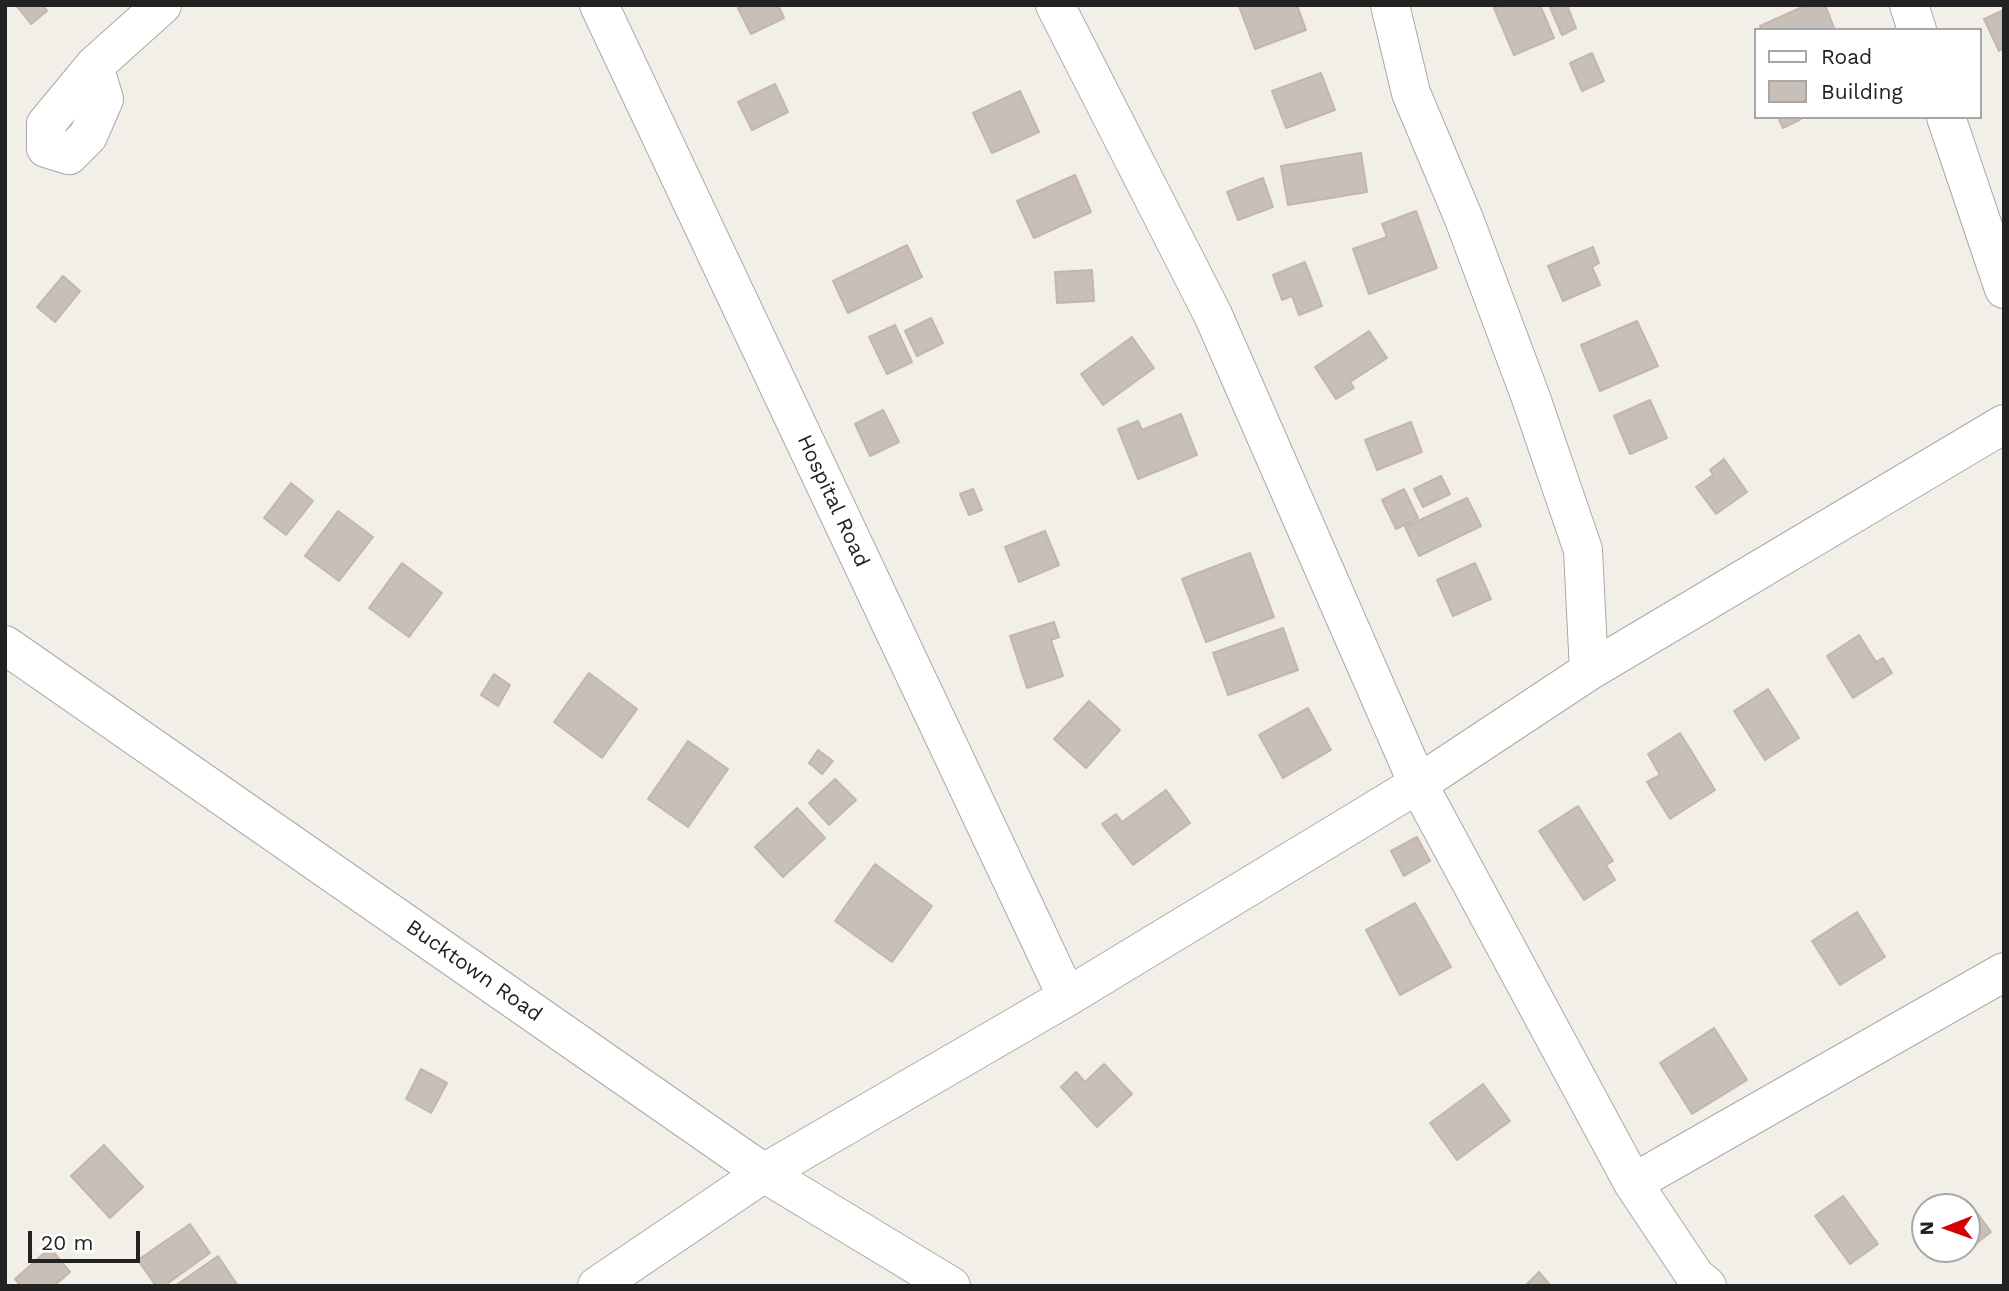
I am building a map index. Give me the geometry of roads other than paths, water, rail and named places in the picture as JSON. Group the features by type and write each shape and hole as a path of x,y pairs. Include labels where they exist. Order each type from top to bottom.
{"street":[{"path":"94,66 162,5"},
{"name":"Hospital Road","path":"599,5 1067,997"},
{"path":"1055,5 1213,315 1418,784 1633,1182 1695,1276 1707,1286"},
{"path":"1390,5 1411,93 1474,244 1583,550 1589,671"},
{"path":"1909,5 1916,28"},
{"path":"1947,119 2004,289"},
{"path":"597,1286 764,1173 1067,997 1418,784 1589,671 2004,424"},
{"name":"Bucktown Road","path":"5,645 764,1173 951,1286"},
{"path":"1633,1182 2004,972"}]}
